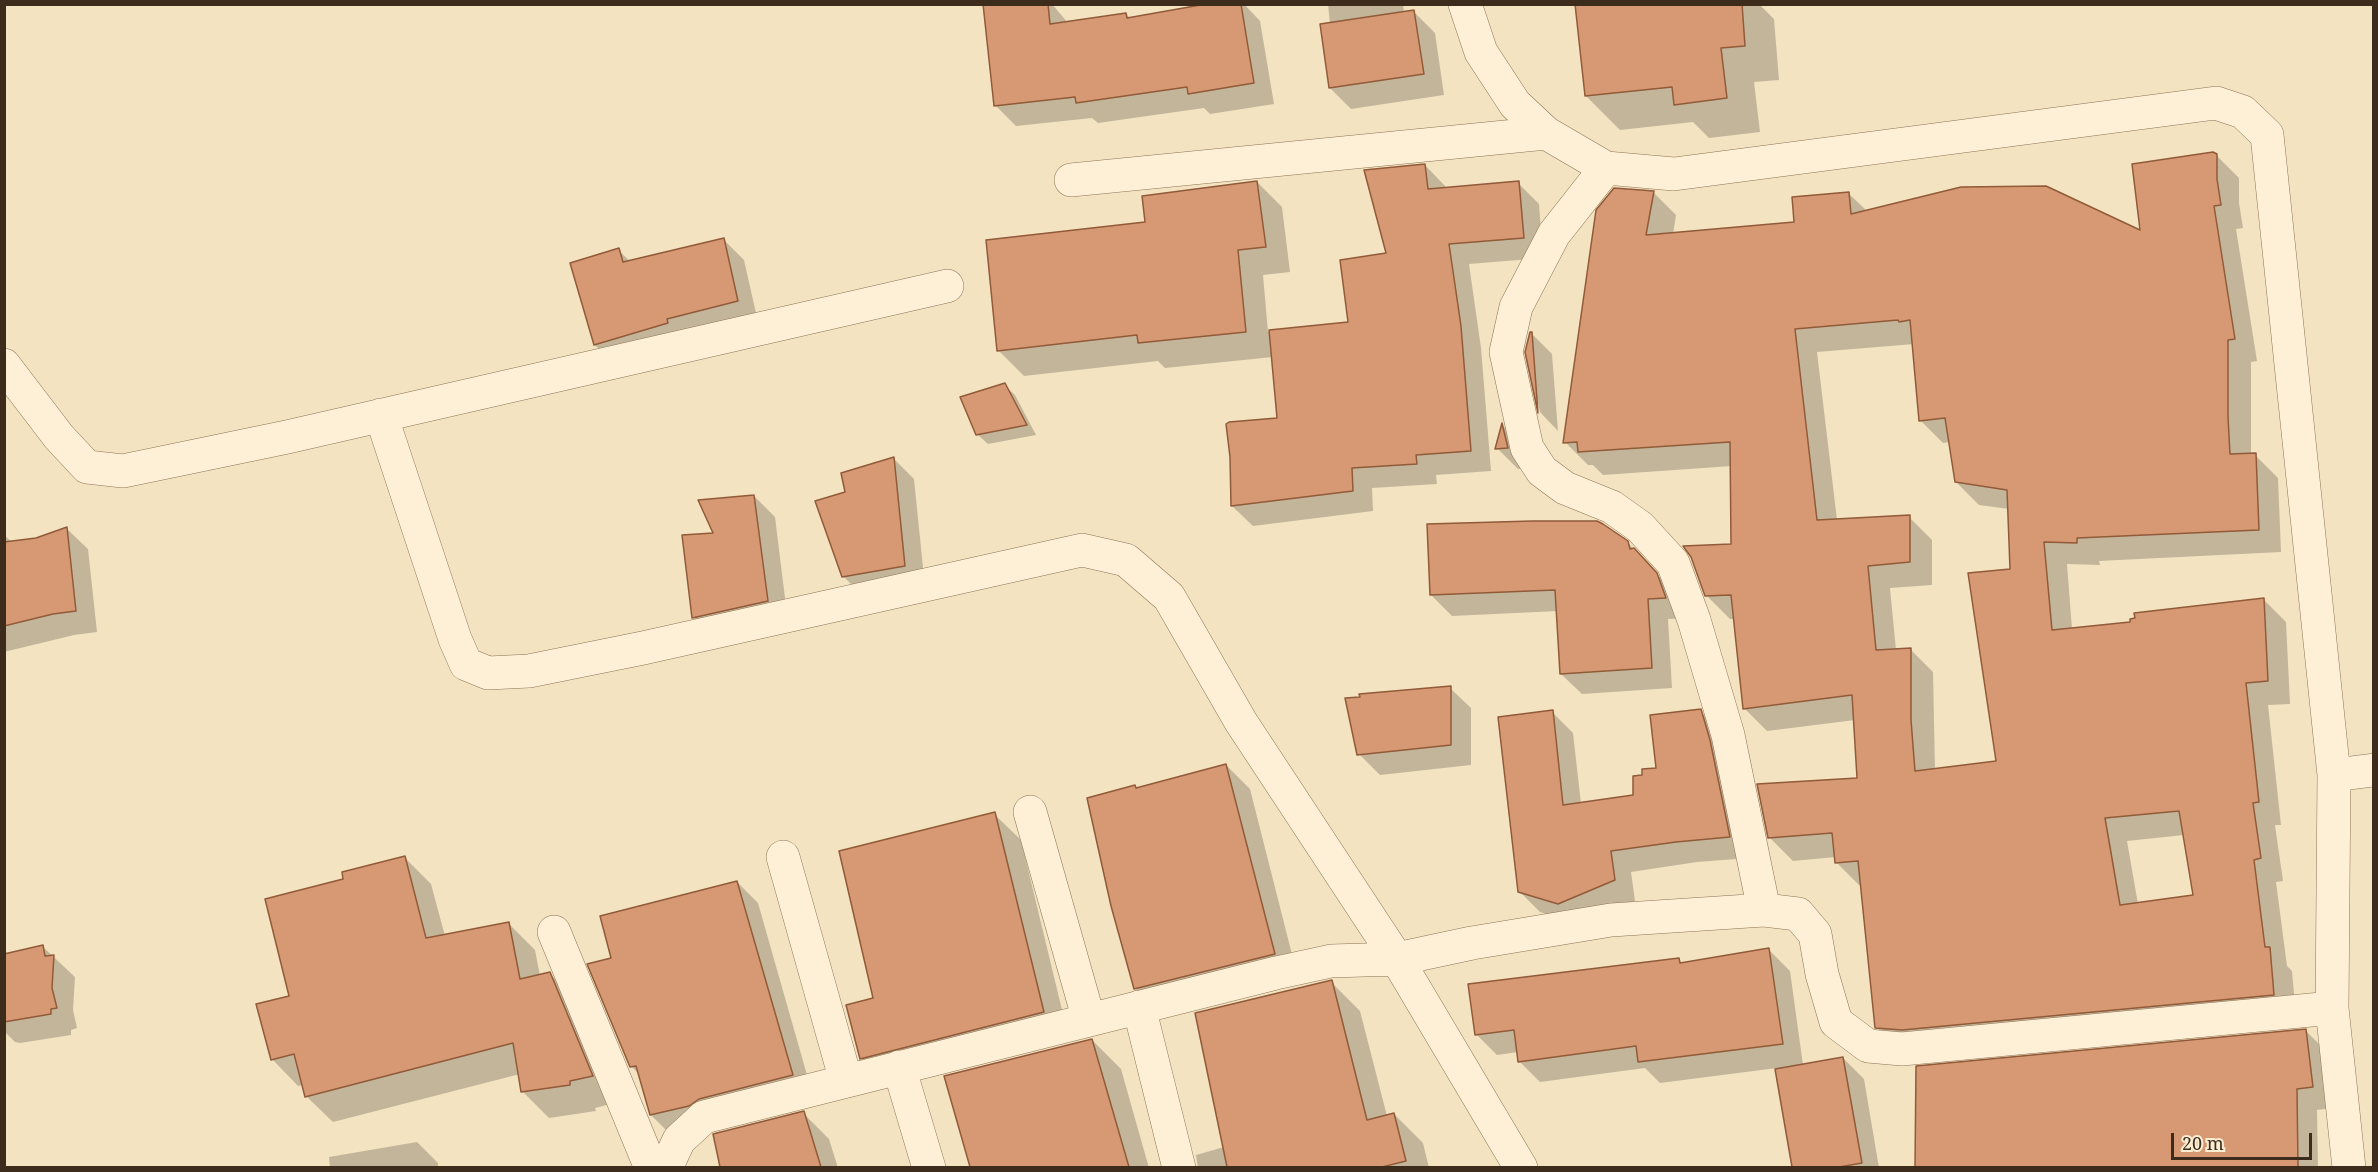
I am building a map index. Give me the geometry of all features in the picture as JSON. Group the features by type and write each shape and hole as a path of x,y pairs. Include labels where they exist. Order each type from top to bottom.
{"street":[{"path":"1465,4 1481,52 1515,104 1546,133 1606,168 1674,174 2216,103 2243,112 2267,135 2334,776 2332,1008 2349,1167"},
{"path":"1071,180 1546,133"},
{"path":"1606,168 1554,234 1516,307 1506,352 1527,448 1542,471 1565,488 1612,507 1640,527 1673,563 1694,620 1728,735 1764,910"},
{"path":"4,365 59,437 87,467 123,471 381,415 947,286"},
{"path":"381,415 455,639 466,664 488,673 529,670 643,648 1082,550 1126,560 1169,597 1241,722 1397,959 1521,1167"},
{"path":"2334,776 2373,770"},
{"path":"1029,812 1089,1020"},
{"path":"783,857 846,1081"},
{"path":"677,1158 704,1117 899,1067 1331,961 1397,959 1472,943 1611,920 1764,910 1798,914 1815,934 1822,974 1836,1022 1868,1046 1902,1048 2332,1008"},
{"path":"554,932 651,1167"},
{"path":"1139,1007 1179,1167"},
{"path":"899,1067 928,1167"}],"building":[{"path":"983,4 1048,4 1050,24 1126,13 1127,18 1206,4 1241,4 1254,83 1188,94 1187,87 1076,103 1075,97 994,106"},
{"path":"1575,4 1742,4 1745,46 1721,48 1727,98 1674,105 1672,87 1585,96"},
{"path":"1414,10 1424,74 1329,88 1320,24"},
{"path":"2213,152 2217,154 2217,179 2221,205 2214,206 2235,339 2228,340 2230,454 2256,453 2259,530 2077,538 2077,543 2044,542 2052,630 2130,622 2130,619 2135,618 2134,613 2264,598 2268,681 2246,683 2259,802 2253,803 2261,858 2254,860 2265,947 2270,947 2274,995 1902,1030 1875,1028 1858,861 1835,863 1832,833 1768,838 1757,784 1857,778 1852,695 1743,709 1731,595 1705,596 1691,557 1683,546 1731,544 1730,442 1578,452 1577,442 1563,443 1596,210 1614,188 1654,191 1646,235 1794,222 1792,197 1849,192 1851,214 1961,187 2046,186 2140,230 2132,164","holes":["1898,320 1899,322 1910,320 1919,421 1945,418 1955,482 2007,490 2010,569 1968,573 1996,761 1915,771 1911,720 1911,648 1876,650 1868,566 1910,562 1910,515 1817,520 1795,329","2179,811 2193,895 2120,905 2105,818"]},
{"path":"1425,164 1428,189 1519,181 1524,238 1449,244 1461,326 1471,451 1416,455 1417,464 1352,468 1353,491 1231,506 1230,457 1226,424 1277,418 1269,330 1348,322 1340,260 1386,253 1364,170"},
{"path":"1257,181 1266,247 1238,250 1246,332 1138,343 1137,335 997,351 986,240 1145,222 1142,196"},
{"path":"724,238 738,301 667,319 668,323 594,345 570,263 619,248 623,262"},
{"path":"1530,332 1532,332 1538,413 1525,352"},
{"path":"1005,383 1027,425 976,435 960,397"},
{"path":"1502,423 1508,448 1495,449"},
{"path":"894,457 905,566 842,577 815,501 845,492 841,473"},
{"path":"754,495 768,601 692,618 682,535 713,533 698,500"},
{"path":"1597,521 1628,541 1630,549 1634,548 1657,573 1666,598 1648,599 1652,668 1560,674 1555,590 1430,595 1427,524"},
{"path":"67,527 76,611 4,626 4,542 36,538"},
{"path":"1451,686 1451,745 1357,755 1345,698 1360,697 1359,694"},
{"path":"1701,709 1710,740 1730,837 1611,851 1615,880 1558,904 1518,892 1498,717 1553,710 1563,805 1633,795 1633,776 1642,775 1642,769 1656,768 1650,715"},
{"path":"1226,764 1275,954 1134,989 1111,906 1087,798 1135,785 1136,788"},
{"path":"995,812 1044,1012 860,1059 846,1005 873,998 839,851"},
{"path":"405,856 426,938 509,922 520,979 550,972 593,1076 570,1081 570,1085 521,1092 513,1043 305,1097 294,1054 271,1060 256,1004 289,996 265,899 343,879 342,872"},
{"path":"737,881 793,1075 699,1099 689,1106 650,1115 636,1066 630,1067 587,964 611,958 600,916"},
{"path":"43,945 45,956 54,955 52,988 57,1008 51,1009 51,1014 4,1022 4,954"},
{"path":"1769,948 1783,1044 1638,1062 1636,1046 1518,1062 1514,1030 1475,1035 1468,984 1679,958 1680,963"},
{"path":"1332,980 1367,1120 1394,1113 1406,1161 1382,1167 1227,1167 1195,1013"},
{"path":"2306,1029 2313,1087 2297,1089 2298,1167 1915,1167 1916,1066"},
{"path":"1092,1039 1129,1167 970,1167 944,1076"},
{"path":"1843,1057 1862,1163 1839,1167 1792,1167 1775,1069"},
{"path":"804,1111 821,1167 720,1167 713,1134"}]}
